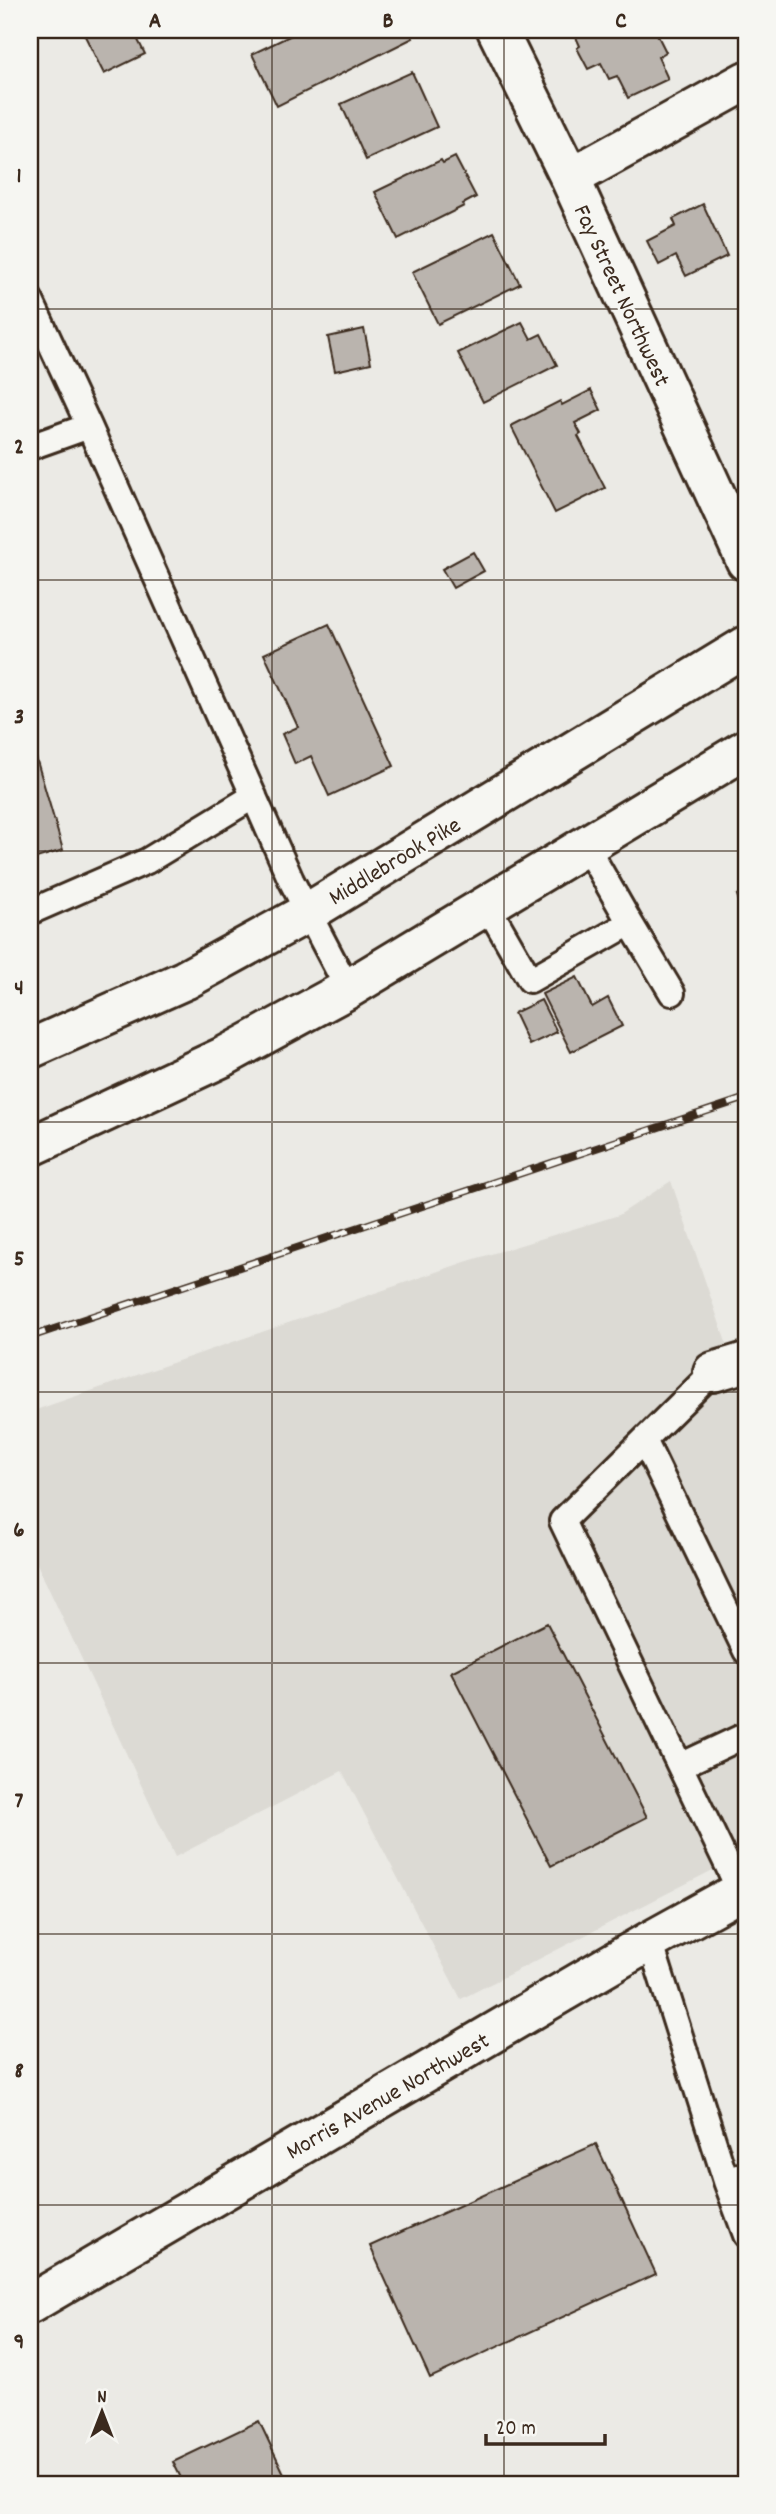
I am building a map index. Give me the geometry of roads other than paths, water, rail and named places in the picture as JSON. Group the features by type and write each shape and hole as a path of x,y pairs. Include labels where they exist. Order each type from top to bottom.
{"main road":[{"name":"Fay Street Northwest","path":"497,30 570,178 746,561"},
{"path":"570,178 746,81"},
{"name":"Middlebrook Pike","path":"30,1049 185,980 307,913 746,646"},
{"path":"30,1147 223,1058 348,989 746,749"},
{"name":"Morris Avenue Northwest","path":"30,2304 743,1889"}],"lane":[{"path":"30,299 307,913 348,989"},
{"path":"30,447 89,426"},
{"path":"30,912 147,861 254,796"},
{"path":"586,846 672,993"},
{"path":"487,905 530,980 630,923"},
{"path":"729,1367 644,1440 562,1521 680,1766 743,1889"},
{"path":"644,1440 746,1651"},
{"path":"680,1766 746,1735"},
{"path":"650,1941 736,2177 746,2235"}],"railway":[{"path":"30,1337 746,1098"}]}
